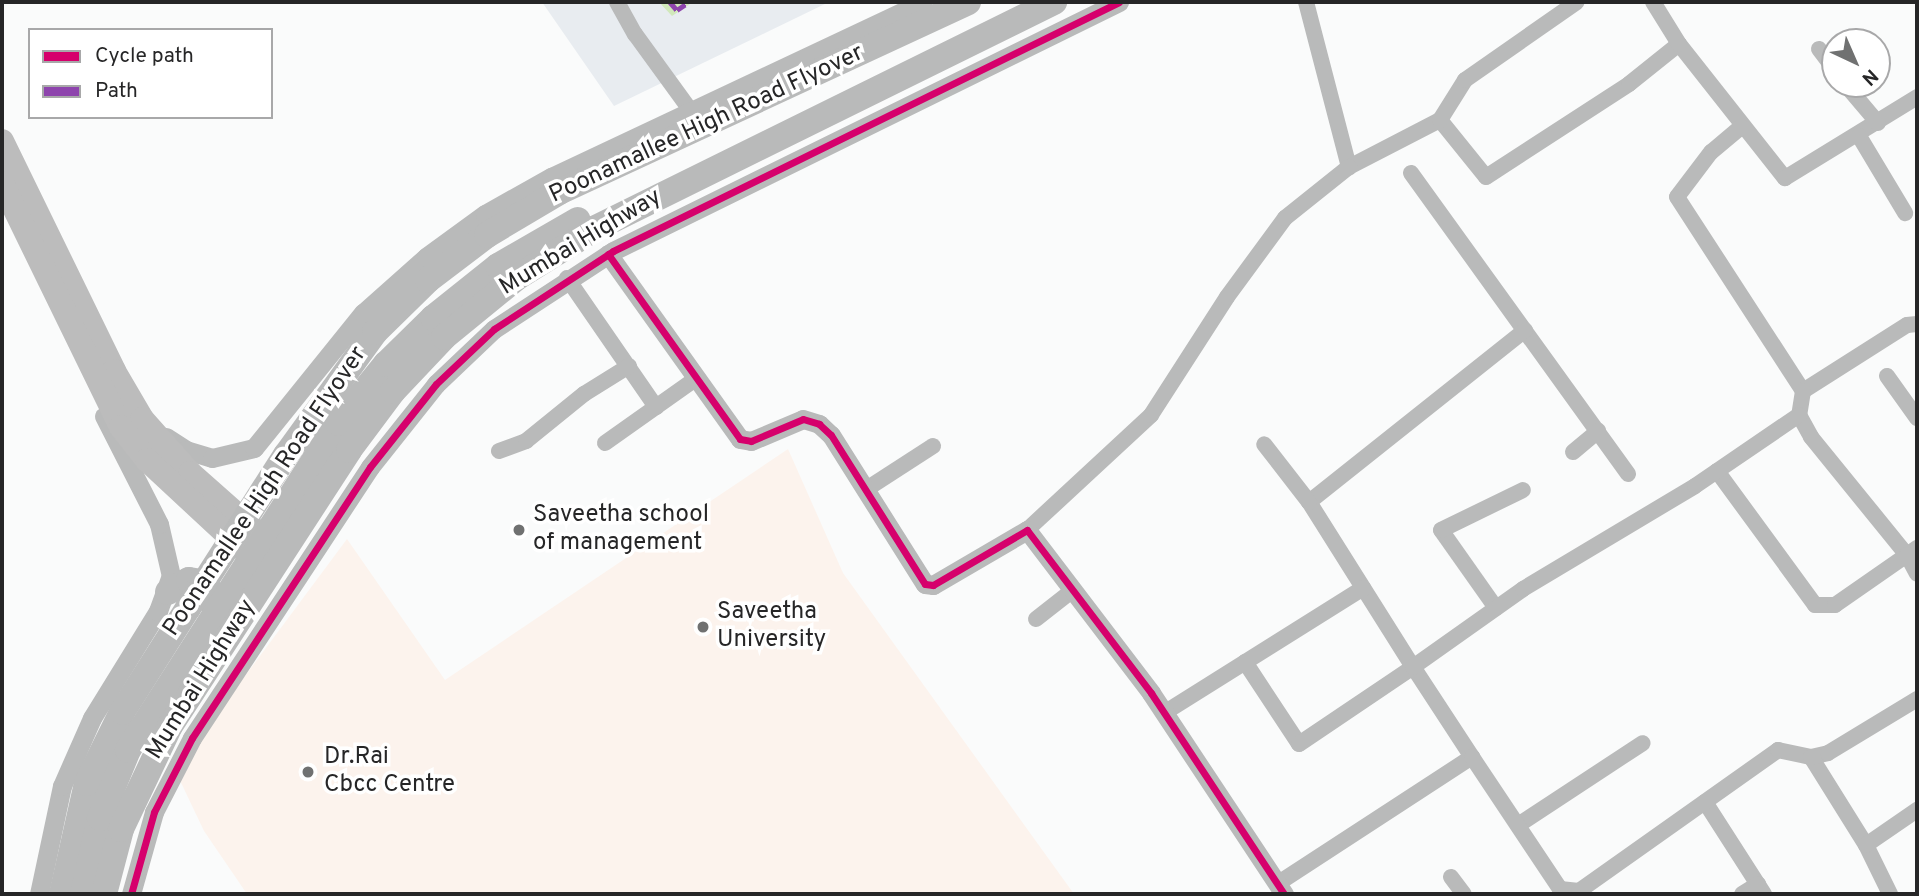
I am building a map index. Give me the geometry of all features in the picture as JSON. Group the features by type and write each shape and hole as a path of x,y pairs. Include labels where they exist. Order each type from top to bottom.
{"highway":[{"name":"Poonamallee High Road Flyover","path":"62,894 76,818 87,783 122,712 286,455 374,332 428,280 487,235 559,192 968,2"},
{"name":"Mumbai Highway","path":"104,894 121,829 170,726 393,391 444,337 534,266 615,218 1054,2"},
{"path":"83,894 111,786 150,712 190,604 256,547 359,395 412,338 466,291 518,253 583,218 754,149"}],"main road":[{"path":"2,141 135,408 173,456 256,547"},
{"path":"2,183 91,372 116,418 147,460 256,547"}],"street":[{"path":"617,2 694,110"},
{"path":"135,408 173,442 199,456 230,456 254,448 339,339 426,257 516,195 923,2"},
{"path":"131,894 150,824 177,763 370,467 461,358 494,329 567,278 608,254 1119,2"},
{"path":"1306,2 1349,167"},
{"path":"608,254 694,380 740,439 751,441 803,419 819,424 925,584 933,585 1027,530 1145,422 1285,218 1349,167 1440,120 1465,80 1577,2"},
{"path":"1653,2 1679,44 1741,127 1785,178 1859,136 1917,97"},
{"path":"1440,120 1486,177 1629,84 1679,44"},
{"path":"1857,98 1878,123"},
{"path":"1741,127 1711,152 1677,197 1803,391 1799,415 1811,437 1912,552 1917,574"},
{"path":"1859,136 1905,214"},
{"path":"1411,173 1628,474"},
{"path":"567,278 656,407"},
{"path":"1803,391 1907,325 1917,324"},
{"path":"1309,502 1525,330"},
{"path":"499,451 526,441 584,394 629,366"},
{"path":"39,894 52,818 76,753 190,604 171,576 166,542 112,433 91,372"},
{"path":"1887,376 1917,418"},
{"path":"605,443 694,380"},
{"path":"1245,662 1299,744 1496,608 1717,471 1799,415"},
{"path":"1573,452 1598,432"},
{"path":"1264,444 1309,502 1472,757 1566,893 1590,885 1778,750 1811,757 1828,753 1917,699"},
{"path":"865,490 933,446"},
{"path":"1717,471 1815,605 1835,605 1912,552"},
{"path":"1496,608 1441,530 1523,490"},
{"path":"1027,530 1164,713 1280,889 1472,757"},
{"path":"1164,713 1363,588"},
{"path":"1036,619 1073,590"},
{"path":"1518,825 1643,743"},
{"path":"1811,757 1866,845 1892,894"},
{"path":"1705,802 1761,889 1742,894"},
{"path":"1866,845 1917,810"},
{"path":"1451,877 1464,894"}],"shaded area":[{"path":"542,2 829,2 614,106"},
{"name":"Saveetha University","path":"788,449 843,573 1074,894 247,894 204,831 175,770 347,539 445,680"}],"green space":[{"path":"659,2 693,2 672,16"}],"marked path":[{"path":"670,2 677,10 689,2"}],"cycle path":[{"path":"131,894 154,812 192,738 370,467 436,384 494,329 613,251 1119,2"},
{"path":"608,254 740,439 751,441 803,419 819,424 831,435 925,584 933,585 1027,530 1151,693 1284,894"}],"place":[{"name":"Saveetha school of management","path":"519,530"},
{"name":"Saveetha University","path":"703,627"},
{"name":"Dr.Rai Cbcc Centre","path":"308,772"}]}
